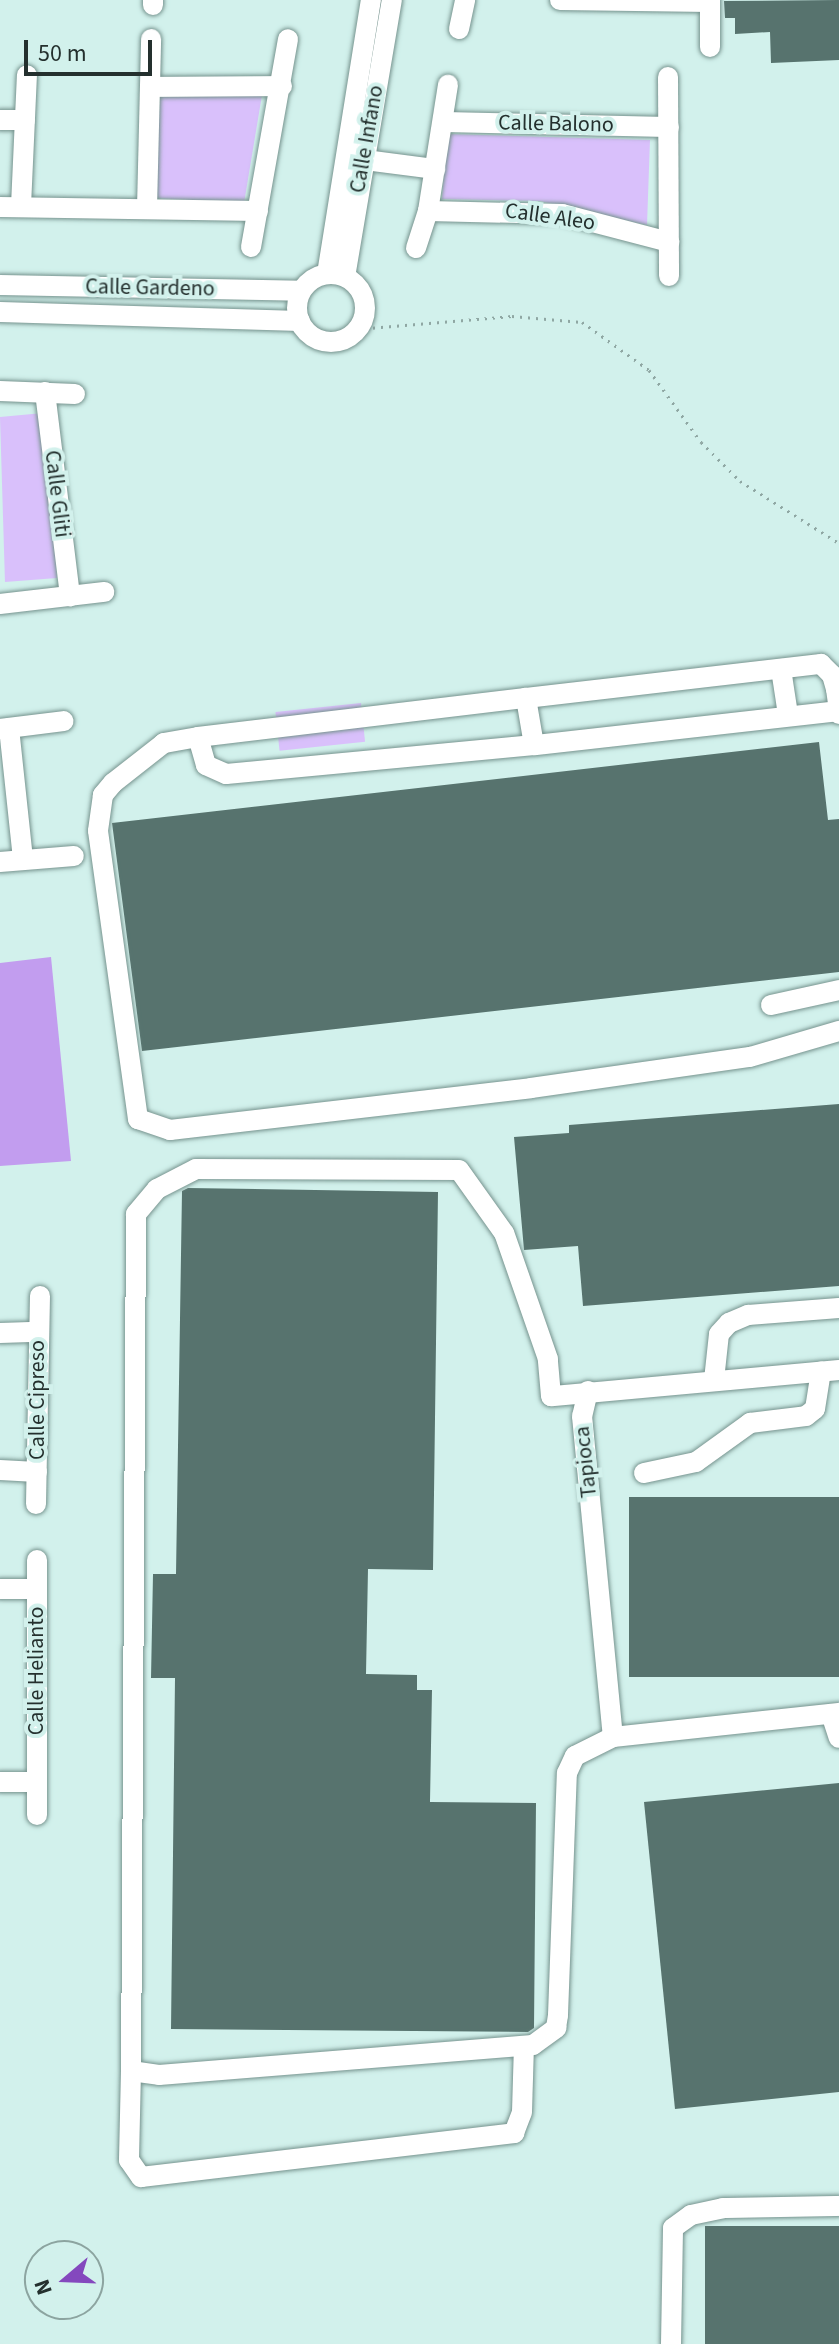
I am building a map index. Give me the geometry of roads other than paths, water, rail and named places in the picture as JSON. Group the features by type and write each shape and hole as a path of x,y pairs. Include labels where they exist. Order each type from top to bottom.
{"street":[{"name":"Calle Infano","path":"336,276 354,159 371,0"},
{"name":"Calle Infano","path":"354,159 392,0"},
{"path":"459,29 465,0"},
{"path":"560,0 710,1 710,47"},
{"path":"147,208 151,39"},
{"path":"251,247 288,39"},
{"path":"21,206 27,75"},
{"path":"668,77 669,276"},
{"path":"416,248 428,211 448,85"},
{"path":"150,87 282,86"},
{"path":"0,120 25,120"},
{"name":"Calle Balono","path":"443,122 669,127"},
{"path":"354,159 435,169"},
{"path":"0,207 258,211"},
{"name":"Calle Aleo","path":"428,211 562,214 669,242"},
{"path":"336,276 362,296 357,329 326,342 300,321 301,291 336,276"},
{"name":"Calle Gardeno","path":"0,285 301,291"},
{"name":"Calle Gardeno","path":"0,312 300,321"},
{"path":"0,391 75,394"},
{"name":"Calle Gliti","path":"45,392 70,596"},
{"path":"0,604 104,592"},
{"path":"198,737 206,765 226,774 839,712 832,675 821,664 198,737 164,743 136,762 103,795 99,808 131,1102 151,1128 662,1071 762,1055 839,1031"},
{"path":"781,669 788,715"},
{"path":"526,698 534,745"},
{"path":"23,859 4,729 64,721"},
{"path":"0,862 74,856"},
{"path":"771,1005 839,990"},
{"path":"524,2046 522,2112 514,2133 141,2177 129,2160 136,1214 172,1177 196,1169 459,1170 504,1233 548,1359 551,1396 830,1371 815,1409 806,1416 750,1423 696,1462 644,1473"},
{"name":"Calle Cipreso","path":"36,1504 40,1296"},
{"path":"714,1380 719,1334 729,1323 748,1315 839,1308"},
{"path":"0,1333 38,1332"},
{"name":"Tapioca","path":"588,1391 582,1416 613,1737"},
{"path":"0,1470 37,1472"},
{"name":"Calle Helianto","path":"37,1560 37,1815"},
{"path":"0,1589 37,1589"},
{"path":"131,2071 159,2075 524,2046 556,2028 567,1773 575,1756 613,1737 835,1714 839,1738"},
{"path":"0,1782 37,1782"},
{"path":"671,2344 673,2228 691,2215 723,2208 839,2206"}]}
